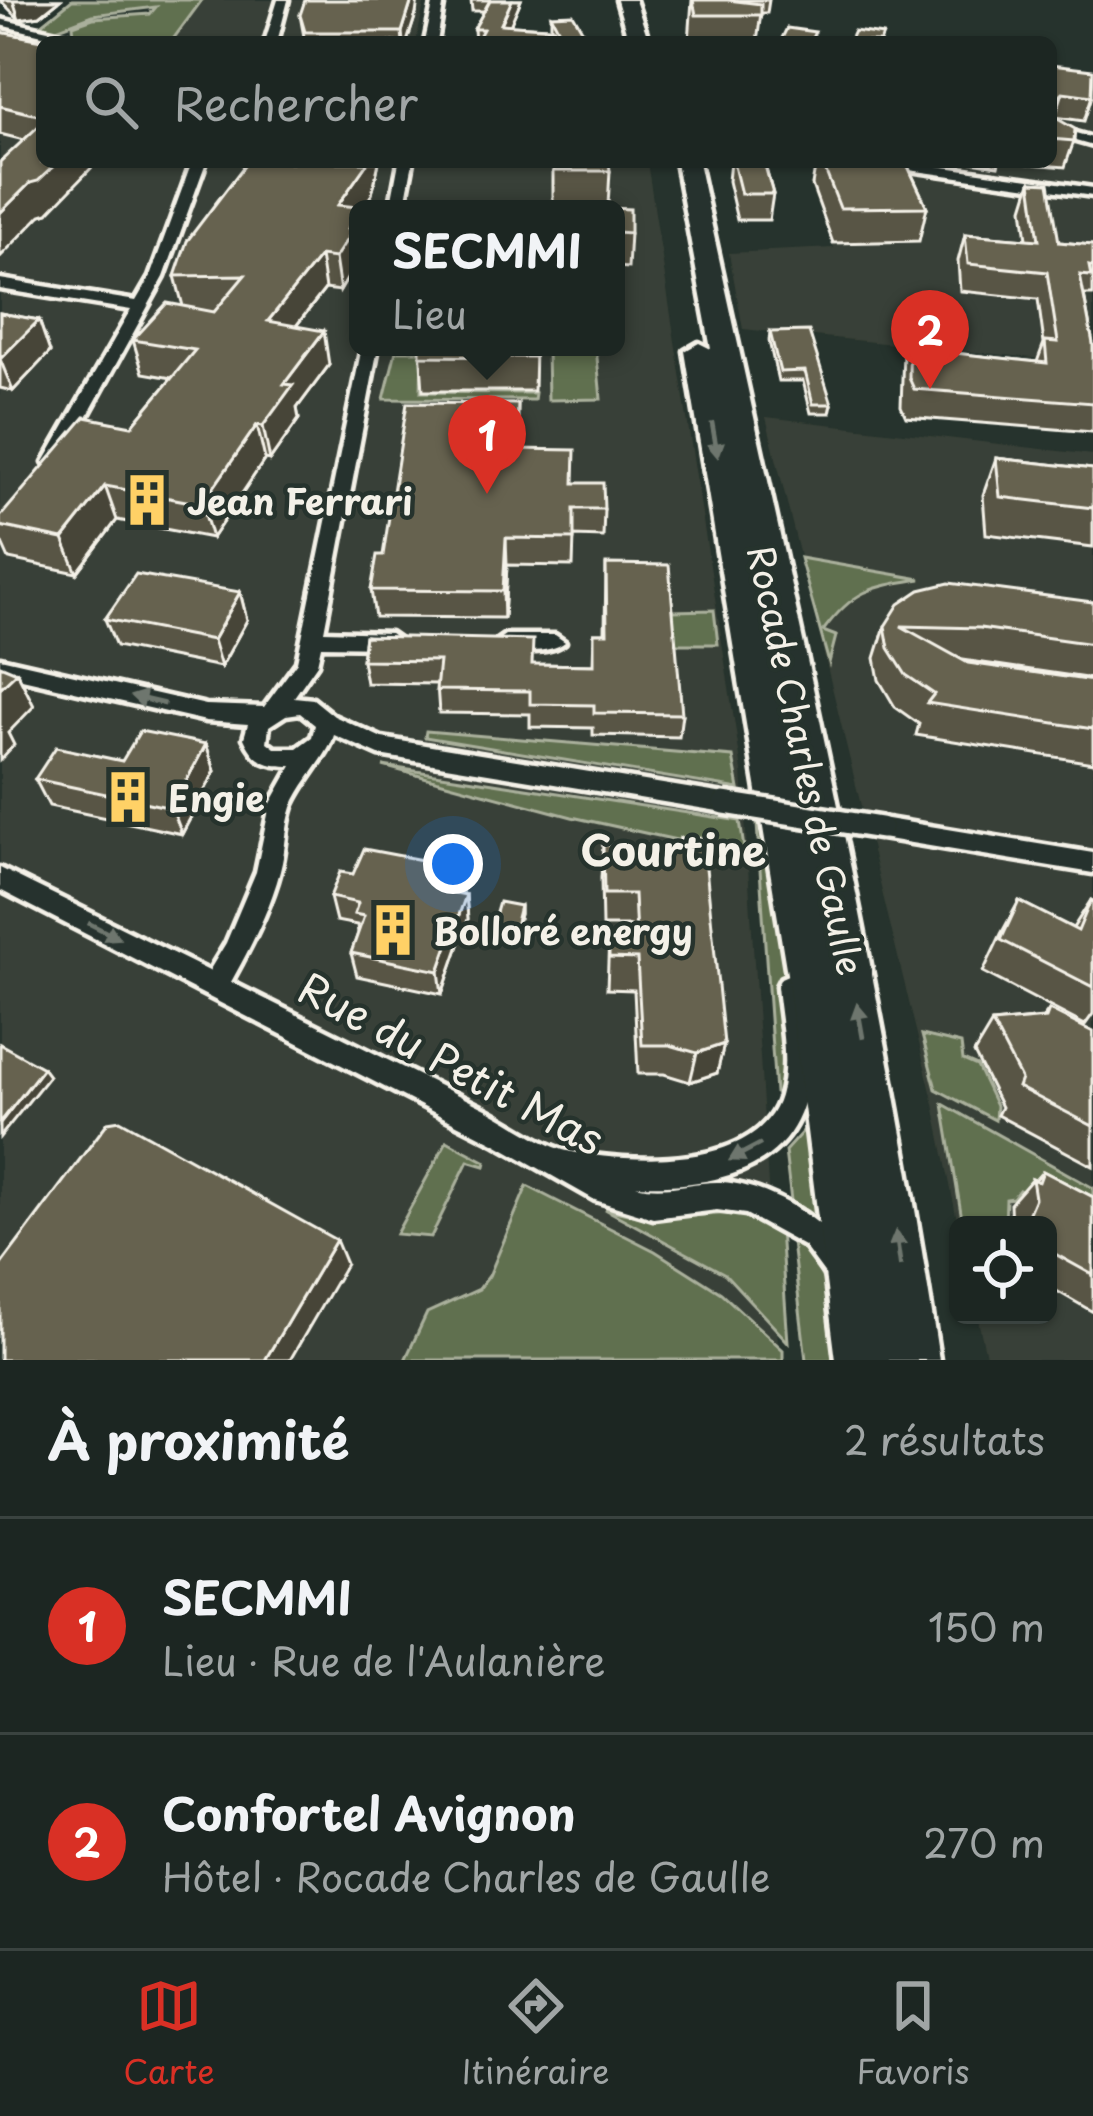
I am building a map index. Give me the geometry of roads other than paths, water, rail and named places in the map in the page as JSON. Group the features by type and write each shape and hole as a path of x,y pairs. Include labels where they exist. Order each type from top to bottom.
{"main road":[{"path":"626,0 637,36"},
{"path":"648,0 656,36"},
{"name":"Rocade Charles de Gaulle","path":"661,168 684,265 797,889 835,1124 863,1360"},
{"name":"Rocade Charles de Gaulle","path":"688,168 848,955 883,1144 913,1360"}],"street":[{"path":"273,36 284,0"},
{"path":"432,36 439,0"},
{"path":"0,22 61,36"},
{"path":"1057,132 1092,141"},
{"path":"43,476 158,278 198,168"},
{"path":"399,200 405,168"},
{"path":"923,168 1093,192"},
{"path":"0,284 141,307"},
{"path":"281,805 270,757 255,743 256,724 307,664 368,356"},
{"path":"313,638 419,641"},
{"path":"476,642 555,642"},
{"path":"214,985 236,949 268,872 281,805 322,742 321,715 307,664"},
{"path":"0,666 206,713 268,712 294,703 379,746"},
{"path":"270,757 291,760 312,752 379,746 1093,863"},
{"name":"Rue du Petit Mas","path":"0,878 566,1165 605,1190 653,1204 717,1196 768,1208 814,1236 855,1290"},
{"path":"566,1165 677,1173 743,1158 774,1134 790,1106 797,1065 788,972 797,889"}],"place":[{"name":"Confortel Avignon","path":"930,389"},
{"name":"SECMMI","path":"487,494"},
{"name":"Jean Ferrari","path":"147,500"},
{"name":"Engie","path":"128,797"},
{"name":"Bolloré energy","path":"393,930"}],"district":[{"name":"Courtine","path":"673,848"}]}
